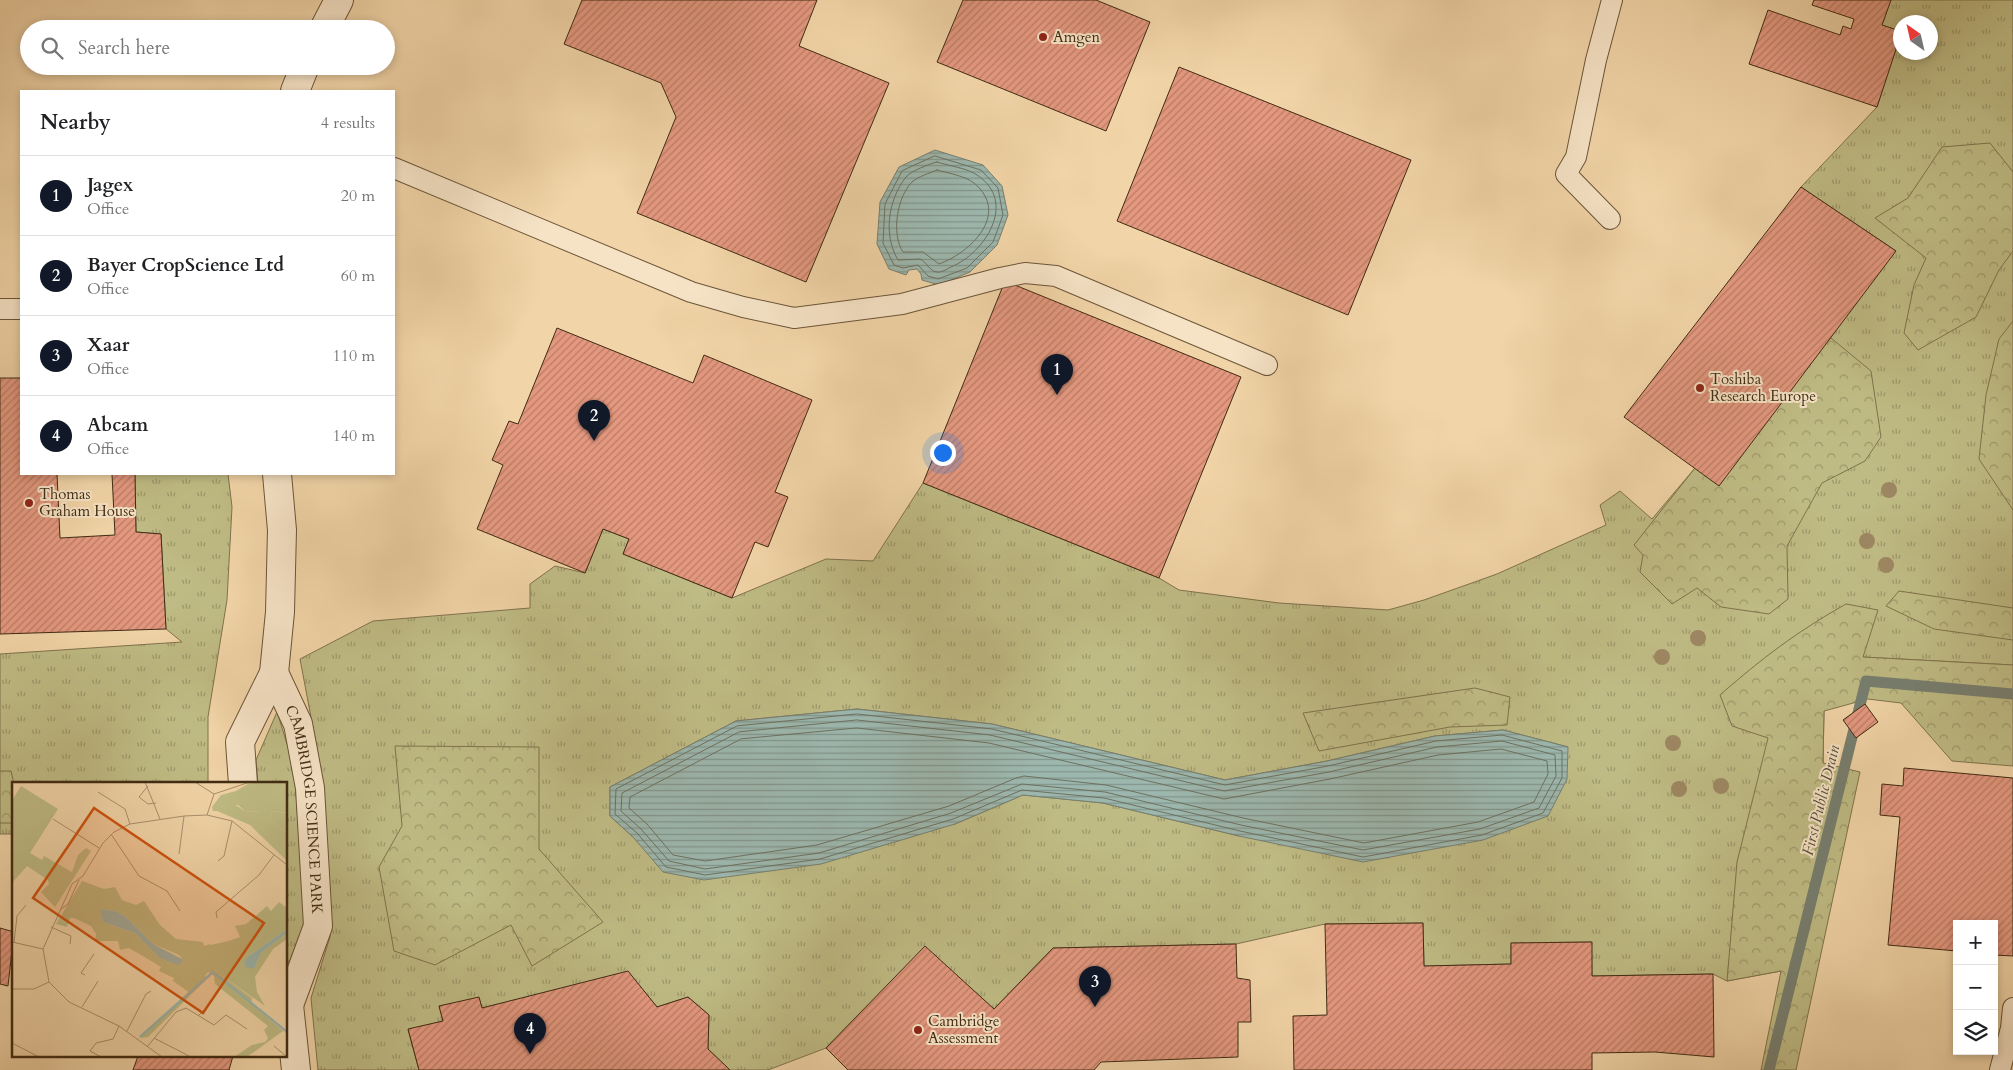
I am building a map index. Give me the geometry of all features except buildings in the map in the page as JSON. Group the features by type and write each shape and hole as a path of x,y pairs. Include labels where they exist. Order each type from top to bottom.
{"street":[{"path":"329,20 339,0"},
{"path":"295,90 301,75"},
{"name":"CAMBRIDGE SCIENCE PARK","path":"243,782 240,742 274,674 280,612 282,530 277,475"},
{"name":"CAMBRIDGE SCIENCE PARK","path":"274,674 298,724 310,788 318,926 288,1002 296,1070"}],"lane":[{"path":"1610,219 1566,174 1576,157 1596,60 1612,0"},
{"path":"395,168 691,292 744,307 794,318 902,304 1025,273 1056,276 1267,365"},
{"path":"0,309 20,309"},
{"path":"2000,1070 2011,1028 2013,1008"}],"green space":[{"path":"1891,0 2013,0 2013,665 1862,657 1824,711 1823,764 1781,971 1727,981 1713,974 1592,976 1591,942 1511,943 1511,964 1424,966 1423,923 1325,924 1236,944 1053,948 994,1009 925,947 826,1048 768,1070 730,1070 708,1049 709,1015 688,997 657,1007 628,972 482,1008 479,998 439,1006 443,1021 408,1030 419,1070 318,1070 311,998 330,937 318,754 300,659 373,621 530,608 530,584 555,566 585,573 603,529 629,539 623,554 732,598 826,559 873,561 923,483 1159,578 1179,590 1279,603 1388,610 1424,600 1497,574 1606,525 1600,505 1620,491 1652,519 1695,468 1896,251 1801,187 1877,107 1893,58 1893,60 1938,60 1938,15 1893,15 1893,29 1882,25","holes":["857,709 992,724 1225,780 1327,761 1435,736 1503,730 1568,747 1239,836 1103,803 1023,795 955,824 633,837 610,816 610,787 736,721"]},
{"path":"1990,143 2013,172 2013,251 1999,270 1976,317 1918,350 1904,333 1914,285 1926,258 1875,218 1908,198 1942,147"},
{"path":"2013,321 2013,510 1979,459 1986,395 1999,339"},
{"path":"1831,338 1871,371 1881,437 1865,461 1822,483 1787,546 1788,599 1769,614 1721,607 1697,588 1672,604 1640,572 1643,555 1634,545 1695,468"},
{"path":"135,475 228,475 232,507 227,600 208,717 208,782 12,782 12,834 0,834 0,654 182,642 166,629 161,534 136,532"},
{"path":"1899,591 2013,608 2013,640 1934,629 1886,606"},
{"path":"1846,604 1878,610 1863,657 2013,665 2013,766 1952,761 1901,703 1868,699 1824,711 1823,763 1860,772 1796,1070 1761,1070 1781,971 1727,981 1737,862 1768,738 1732,726 1720,695 1781,646 1812,624"},
{"path":"1475,688 1510,697 1507,725 1450,727 1319,751 1303,713"},
{"path":"277,712 294,766 305,921 289,963 288,782 258,782 256,760"},
{"path":"395,746 539,747 539,849 603,922 532,966 511,925 435,965 394,951 379,867 402,826"},
{"path":"0,771 11,771 14,782 12,782 12,823 0,823"}],"water":[{"path":"935,150 983,165 1002,186 1008,215 997,245 970,272 939,285 922,280 921,274 917,269 909,270 906,275 889,269 877,244 880,202 899,167"},
{"path":"857,709 992,724 1225,780 1327,761 1435,736 1503,730 1568,747 1567,779 1548,816 1483,840 1363,862 1239,836 1103,803 1023,795 955,824 821,864 704,880 663,872 633,837 610,816 610,787 736,721"}],"waterway":[{"name":"First Public Drain","path":"1769,1070 1866,681 2013,694"}],"place":[{"name":"Amgen","path":"1043,37"},
{"name":"Toshiba Research Europe","path":"1700,388"},
{"name":"Jagex","path":"1057,395"},
{"name":"Bayer CropScience Ltd","path":"594,441"},
{"name":"Thomas Graham House","path":"29,503"},
{"name":"Xaar","path":"1095,1007"},
{"name":"Cambridge Assessment","path":"918,1030"},
{"name":"Abcam","path":"530,1054"}]}
